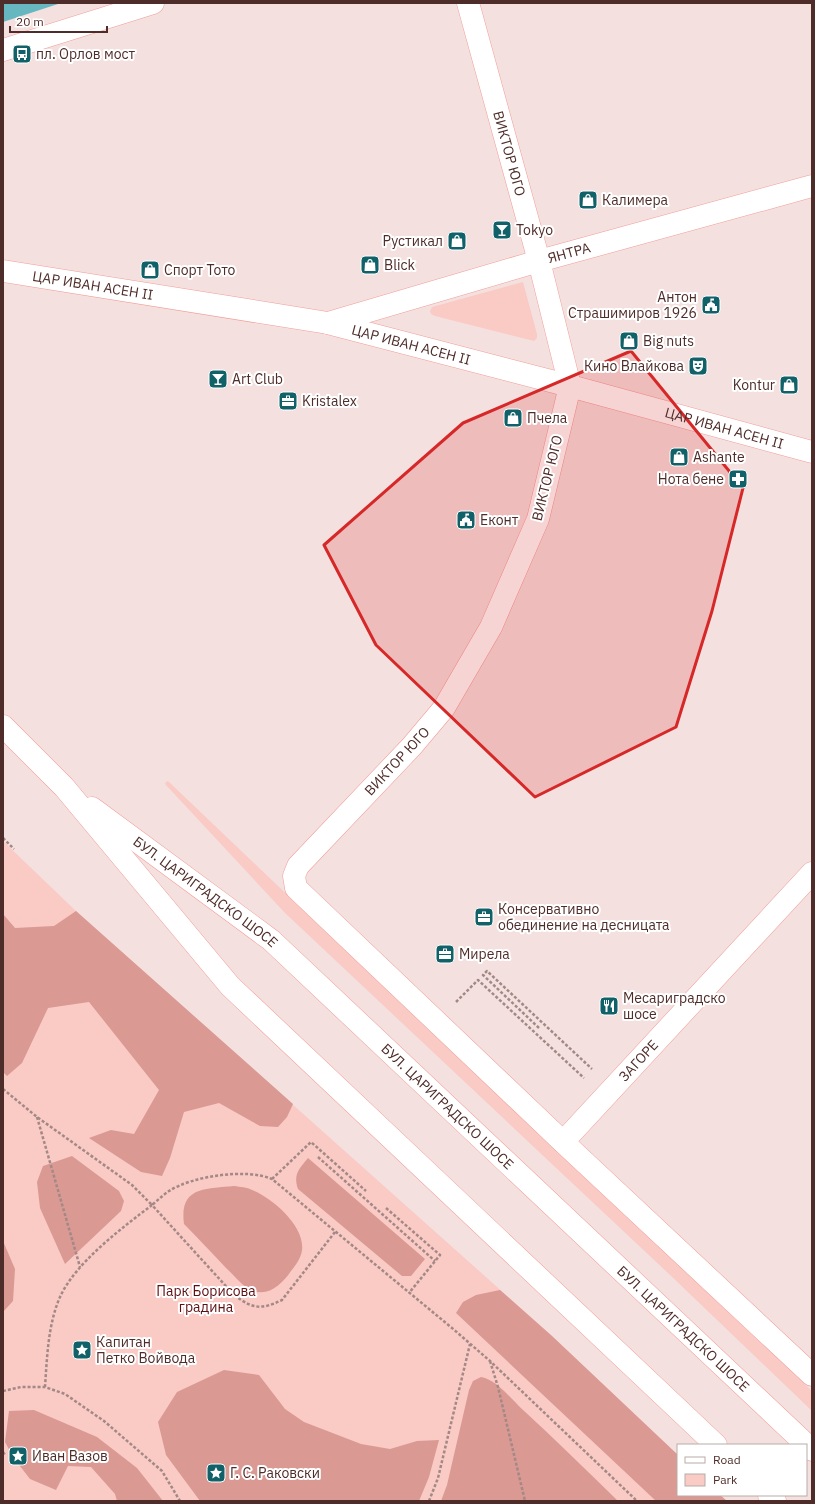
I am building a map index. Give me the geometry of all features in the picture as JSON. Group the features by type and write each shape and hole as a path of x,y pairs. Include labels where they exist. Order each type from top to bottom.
{"main road":[{"path":"3,50 153,3"},
{"name":"ВИКТОР ЮГО","path":"468,3 539,261 570,386 538,519 491,627 444,708 412,746 298,866 294,876 296,888 563,1142"},
{"name":"ЯНТРА","path":"328,324 539,261 812,186"},
{"name":"ЦАР ИВАН АСЕН II","path":"3,272 328,324 570,386 812,452"},
{"name":"БУЛ. ЦАРИГРАДСКО ШОСЕ","path":"3,726 64,787 230,986 715,1444"},
{"name":"БУЛ. ЦАРИГРАДСКО ШОСЕ","path":"64,787 271,940 516,1169 806,1444"},
{"name":"ЗАГОРЕ","path":"563,1142 812,873"},
{"path":"563,1142 812,1376"}],"path":[{"path":"3,838 14,849"},
{"path":"539,1028 483,975 487,971 613,1088"},
{"path":"453,1006 478,980 588,1083"},
{"path":"3,1089 37,1117 132,1185 234,1295 247,1304 259,1307 270,1306 282,1300 335,1232"},
{"path":"37,1117 80,1267"},
{"path":"272,1179 311,1142 366,1191"},
{"path":"318,1157 435,1261"},
{"path":"45,1387 48,1354 54,1318 60,1297 80,1267 117,1232 170,1191 184,1184 202,1178 232,1174 265,1176 272,1179 490,1361 637,1501"},
{"path":"386,1208 440,1255 409,1293"},
{"path":"429,1501 438,1478 470,1344"},
{"path":"490,1361 498,1387 525,1501"},
{"path":"3,1391 21,1387 45,1387 65,1394 104,1421 162,1471 180,1501"},
{"path":"3,1452 6,1455"}],"highlighted area":[{"path":"631,351 743,488 712,611 676,727 535,797 376,645 324,545 463,423"}],"green space":[{"path":"523,282 537,334 537,338 534,341 435,316 431,314 430,311 432,307"},
{"path":"168,781 432,1033 679,1264 812,1391 812,1411 669,1274 285,913 165,784"},
{"name":"Парк Борисова градина","path":"3,841 76,911 552,1336 677,1454 677,1496 721,1496 727,1501 3,1501"}],"shaded area":[{"path":"76,911 293,1104 287,1117 278,1127 260,1126 219,1103 184,1112 170,1158 162,1176 141,1172 89,1138 111,1130 134,1134 159,1090 89,1002 48,1008 22,1063 7,1076 3,1072 3,914 15,928 54,926"},
{"path":"72,1156 119,1191 124,1201 121,1211 65,1264 40,1208 37,1182 43,1166"},
{"path":"308,1158 425,1259 411,1276 402,1276 298,1189 296,1179 298,1172"},
{"path":"234,1186 250,1189 269,1199 286,1214 293,1223 302,1241 302,1250 296,1264 279,1285 269,1291 257,1292 244,1286 184,1224 186,1202 190,1196 205,1189"},
{"path":"3,1241 15,1269 13,1301 3,1312"},
{"path":"500,1290 552,1336 677,1454 677,1496 721,1496 727,1501 656,1501 456,1313 463,1302 476,1295"},
{"path":"224,1370 259,1375 285,1409 304,1422 361,1444 390,1449 417,1441 439,1440 429,1477 419,1501 200,1501 166,1455 158,1422 177,1392"},
{"path":"481,1377 487,1379 503,1390 618,1501 441,1501 447,1485 469,1390 473,1381"},
{"path":"34,1410 97,1437 137,1468 163,1501 117,1501 115,1494 91,1467 68,1466 56,1490 30,1479 13,1457 5,1442 9,1411"}],"water":[{"path":"3,3 61,3 3,22"}],"place":[{"name":"пл. Орлов мост","path":"22,54"},
{"name":"Калимера","path":"588,200"},
{"name":"Tokyo","path":"502,230"},
{"name":"Рустикал","path":"457,241"},
{"name":"Blick","path":"370,265"},
{"name":"Спорт Тото","path":"150,270"},
{"name":"Антон Страшимиров 1926","path":"711,305"},
{"name":"Big nuts","path":"629,341"},
{"name":"Кино Влайкова","path":"698,366"},
{"name":"Art Club","path":"218,379"},
{"name":"Kontur","path":"789,385"},
{"name":"Kristalex","path":"288,401"},
{"name":"Пчела","path":"513,418"},
{"name":"Ashante","path":"679,457"},
{"name":"Нота бене","path":"738,479"},
{"name":"Еконт","path":"466,520"},
{"name":"Консервативно обединение на десницата","path":"484,917"},
{"name":"Мирела","path":"445,954"},
{"name":"Месариградско шосе","path":"609,1006"},
{"name":"Капитан Петко Войвода","path":"82,1350"},
{"name":"Иван Вазов","path":"18,1456"},
{"name":"Г. С. Раковски","path":"216,1473"}]}
